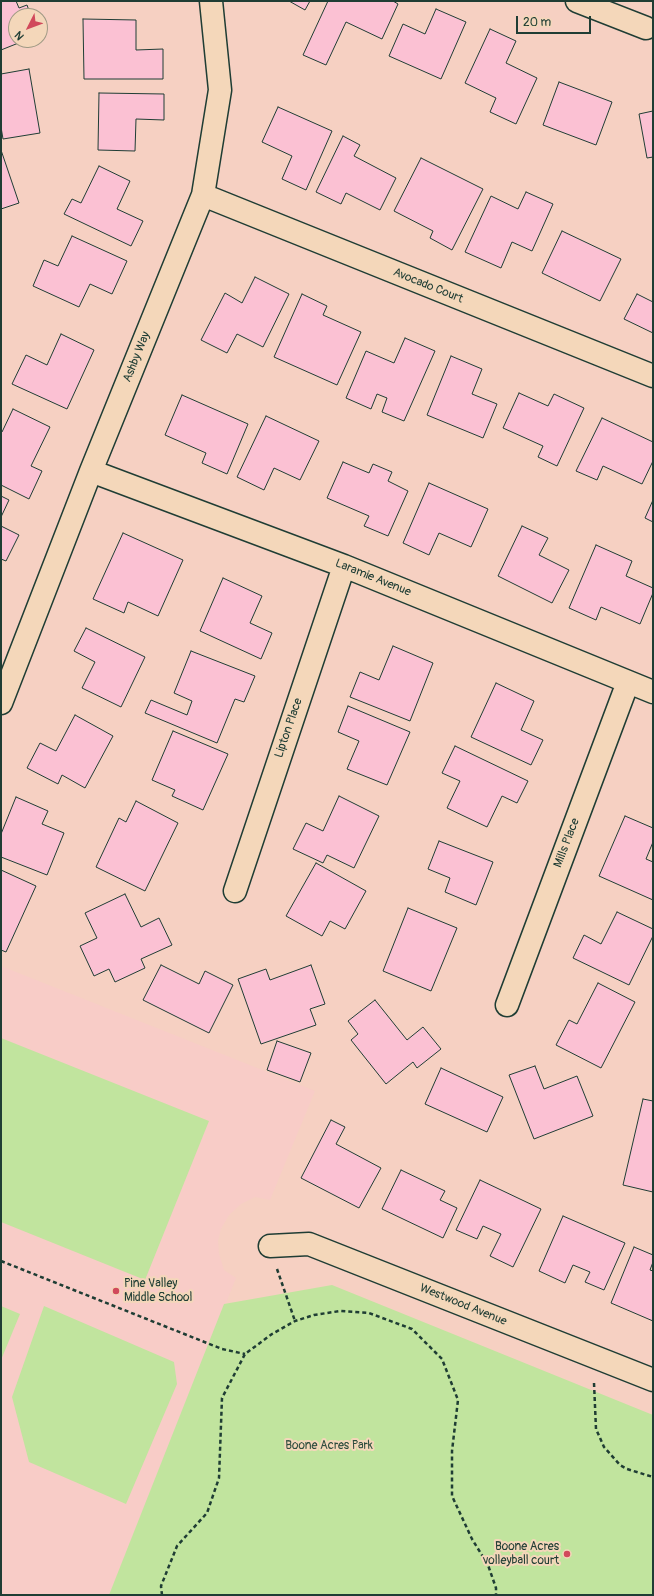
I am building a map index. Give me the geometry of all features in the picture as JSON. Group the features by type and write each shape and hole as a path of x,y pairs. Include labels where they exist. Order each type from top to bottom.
{"street":[{"name":"Ashby Way","path":"1,703 91,471 204,195 220,90 211,1"},
{"path":"577,1 646,28"},
{"name":"Avocado Court","path":"204,195 653,376"},
{"name":"Laramie Avenue","path":"91,471 344,566 653,692"},
{"name":"Lipton Place","path":"235,890 344,566"},
{"name":"Mills Place","path":"507,1005 628,682"},
{"name":"Westwood Avenue","path":"270,1246 309,1244 653,1380"}],"path":[{"path":"270,1246 295,1321"},
{"path":"1,1261 222,1350 245,1354"},
{"path":"162,1595 160,1586 177,1546 207,1513 219,1478 222,1398 245,1354 272,1334 295,1321 314,1315 340,1311 369,1313 412,1329 442,1359 458,1400 452,1451 452,1496 472,1538 488,1565 496,1588 496,1595"},
{"path":"593,1356 596,1429 600,1440 607,1452 620,1465 627,1469 653,1477"}],"shaded area":[{"name":"Pine Valley Middle School","path":"1,966 315,1091 270,1200 255,1197 241,1204 229,1215 221,1229 218,1241 219,1254 224,1270 236,1278 109,1595 1,1595"}],"green space":[{"path":"1,1038 209,1121 145,1280 1,1222"},
{"name":"Boone Acres Park","path":"332,1285 653,1415 653,1595 109,1595 224,1304"},
{"path":"1,1306 20,1314 1,1360"},
{"path":"44,1306 174,1362 177,1384 126,1504 29,1462 12,1397"}],"building":[{"path":"1,1 16,1 19,8 8,8 8,47 1,50"},
{"path":"289,1 310,1 305,10"},
{"path":"328,1 393,1 398,4 382,39 346,22 326,65 303,55"},
{"path":"27,5 28,8 19,8"},
{"path":"436,9 466,22 441,79 389,56 403,24 425,34"},
{"path":"83,19 136,20 136,50 163,49 163,79 84,79"},
{"path":"490,29 516,41 506,63 537,78 516,124 490,112 496,98 465,83"},
{"path":"29,69 40,133 3,139 1,127 1,74"},
{"path":"559,82 612,102 596,145 543,125"},
{"path":"99,93 164,94 164,120 136,119 135,151 98,150"},
{"path":"278,107 332,131 306,190 282,179 292,156 262,142"},
{"path":"653,111 653,157 647,158 639,114"},
{"path":"343,136 360,145 354,156 396,178 380,210 346,193 341,204 316,192"},
{"path":"1,150 19,203 1,209"},
{"path":"421,158 483,189 452,250 430,238 433,231 394,211"},
{"path":"99,166 130,181 117,209 143,221 131,246 64,214 72,199 81,203"},
{"path":"526,192 553,204 532,251 512,242 501,268 465,252 491,196 518,209"},
{"path":"562,231 621,259 600,301 542,273"},
{"path":"72,236 127,261 112,294 90,284 79,307 33,286 44,260 58,266"},
{"path":"255,277 289,294 263,347 237,334 227,353 201,340 225,293 242,303"},
{"path":"302,294 327,306 323,315 361,332 337,385 274,357"},
{"path":"637,294 653,302 653,333 624,319"},
{"path":"61,334 94,350 67,409 12,384 26,355 47,365"},
{"path":"405,338 435,351 404,421 382,412 387,398 377,394 371,409 346,398 366,351 394,363"},
{"path":"451,356 482,369 472,394 497,404 483,438 427,415"},
{"path":"519,393 548,406 554,394 584,408 557,466 538,457 543,446 503,428"},
{"path":"182,395 248,424 227,474 202,463 206,453 165,435"},
{"path":"13,409 50,427 31,466 42,471 29,499 1,485 1,432"},
{"path":"266,416 319,441 300,480 274,468 264,490 237,477"},
{"path":"602,418 653,442 653,461 642,484 603,466 597,480 576,471"},
{"path":"343,462 369,473 373,464 392,472 388,481 408,491 388,536 364,526 369,516 327,498"},
{"path":"429,483 488,509 471,547 439,533 429,555 403,543"},
{"path":"1,496 9,500 1,517"},
{"path":"653,500 653,522 645,518"},
{"path":"1,526 19,535 6,561 1,559"},
{"path":"522,526 548,538 539,555 569,570 552,603 498,576"},
{"path":"123,533 183,560 158,616 128,602 124,613 93,599"},
{"path":"596,545 632,561 626,576 653,588 653,593 640,624 601,607 596,620 569,608"},
{"path":"223,578 262,596 250,623 272,633 261,659 200,631"},
{"path":"86,628 145,657 121,707 82,688 95,662 74,651"},
{"path":"393,646 433,663 410,721 350,697 360,672 379,680"},
{"path":"191,651 255,676 244,702 235,699 217,743 145,713 151,700 187,715 192,701 174,693"},
{"path":"496,683 534,701 521,730 543,740 531,765 471,737"},
{"path":"348,706 410,732 387,785 347,769 359,741 338,732"},
{"path":"75,715 113,736 85,788 62,775 58,784 27,768 40,743 56,751"},
{"path":"173,731 228,754 203,810 172,796 175,790 152,780"},
{"path":"455,746 528,781 517,803 502,796 487,827 447,808 460,781 442,773"},
{"path":"339,796 379,816 354,868 327,855 323,863 293,849 306,823 323,831"},
{"path":"16,797 48,811 42,824 64,833 47,875 1,857 1,834"},
{"path":"136,801 178,823 145,891 96,867 119,818 126,822"},
{"path":"625,816 653,828 653,842 646,859 653,862 653,900 599,876"},
{"path":"439,841 493,862 476,905 445,892 450,878 428,869"},
{"path":"316,863 366,891 345,929 330,921 322,936 286,916"},
{"path":"1,870 36,886 6,952 1,950"},
{"path":"125,894 141,927 159,918 172,945 141,959 145,968 115,982 109,969 94,976 80,946 97,938 85,913"},
{"path":"408,908 457,928 431,991 383,971"},
{"path":"617,912 653,929 653,936 629,985 573,958 584,935 601,944"},
{"path":"161,965 199,984 205,971 233,985 209,1033 143,1000"},
{"path":"311,965 325,1004 310,1009 316,1025 261,1044 238,979 266,969 270,980"},
{"path":"598,983 635,1002 601,1068 556,1045 569,1020 577,1024"},
{"path":"375,1000 407,1040 423,1027 441,1049 417,1068 413,1062 386,1084 351,1040 358,1034 348,1021"},
{"path":"277,1041 311,1053 300,1082 267,1070"},
{"path":"535,1066 544,1089 577,1076 593,1116 534,1139 509,1075"},
{"path":"441,1068 503,1097 487,1132 425,1104"},
{"path":"643,1099 653,1101 653,1192 623,1185"},
{"path":"331,1120 345,1127 336,1144 381,1168 359,1208 301,1178"},
{"path":"401,1170 445,1191 440,1200 457,1208 443,1238 382,1209"},
{"path":"480,1180 541,1209 513,1267 490,1256 501,1234 483,1226 477,1239 456,1230"},
{"path":"563,1216 625,1243 604,1290 585,1282 590,1272 573,1265 565,1283 539,1271"},
{"path":"634,1247 653,1255 653,1262 650,1270 653,1271 653,1321 611,1303"}],"place":[{"name":"Pine Valley Middle School","path":"116,1291"},
{"name":"Boone Acres volleyball court","path":"567,1554"}]}
